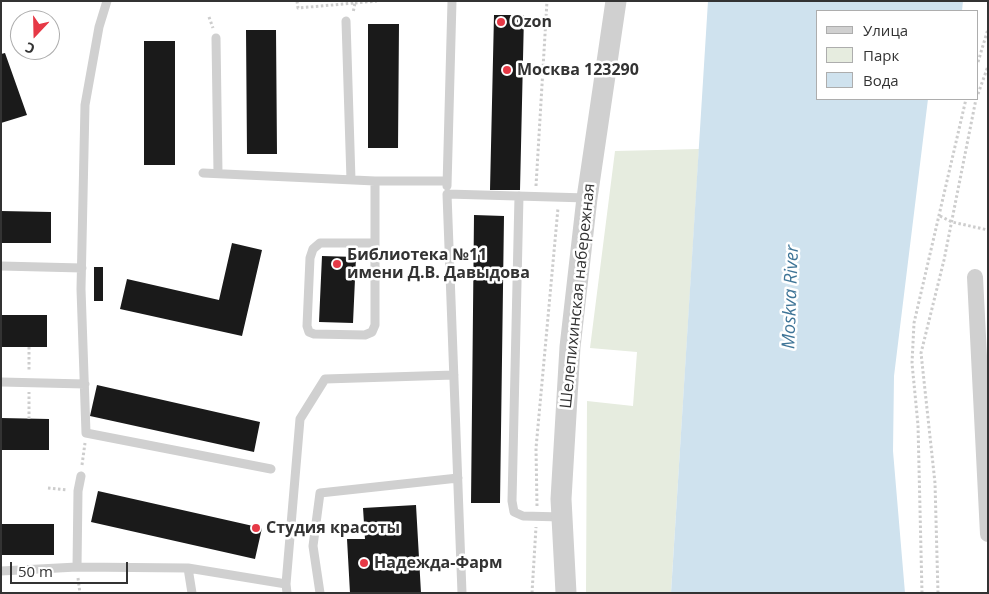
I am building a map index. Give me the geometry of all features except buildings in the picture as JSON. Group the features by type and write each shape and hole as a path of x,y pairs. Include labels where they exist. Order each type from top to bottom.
{"street":[{"name":"Шелепихинская набережная","path":"566,593 561,499 570,347 587,198 616,1"},
{"path":"975,277 985,441 988,534"}],"lane":[{"path":"107,1 99,28 85,105 82,268 86,433 271,469"},
{"path":"452,1 447,194 462,593"},
{"path":"346,21 351,180"},
{"path":"216,38 218,173"},
{"path":"203,172 375,181 447,181"},
{"path":"375,181 375,243 375,325 372,332 366,335 314,334 308,332 310,258 313,249 320,243 375,243"},
{"path":"447,194 587,198"},
{"path":"519,196 512,501 514,512 523,516 562,517"},
{"path":"1,266 82,268"},
{"path":"1,571 77,567 188,568 287,588 300,419 325,379 454,375"},
{"path":"1,382 84,384"},
{"path":"77,567 78,491 81,476"},
{"path":"320,593 313,546 320,494 458,478"},
{"path":"188,568 192,593"}],"path":[{"path":"297,1 298,8 377,1"},
{"path":"536,197 547,1"},
{"path":"346,21 352,14 355,3"},
{"path":"979,59 988,29"},
{"path":"979,91 988,66"},
{"path":"922,593 918,425 912,362 914,323 966,100"},
{"path":"938,593 935,483 921,353 944,260 976,100"},
{"path":"532,593 537,516 536,448 553,282 559,198"},
{"path":"940,216 952,222 988,230"},
{"path":"81,476 86,433"},
{"path":"48,488 78,491"}],"green space":[{"path":"699,149 671,593 586,593 587,401 633,406 637,352 590,348 615,151"}],"water":[{"name":"Moskva River","path":"708,1 963,1 962,10 816,10 816,100 928,100 894,376 893,451 905,593 671,593"}],"place":[{"name":"Ozon","path":"501,22"},
{"name":"Москва 123290","path":"507,70"},
{"name":"Библиотека №11 имени Д.В. Давыдова","path":"337,264"},
{"name":"Студия красоты","path":"256,528"},
{"name":"Надежда-Фарм","path":"364,563"}]}
